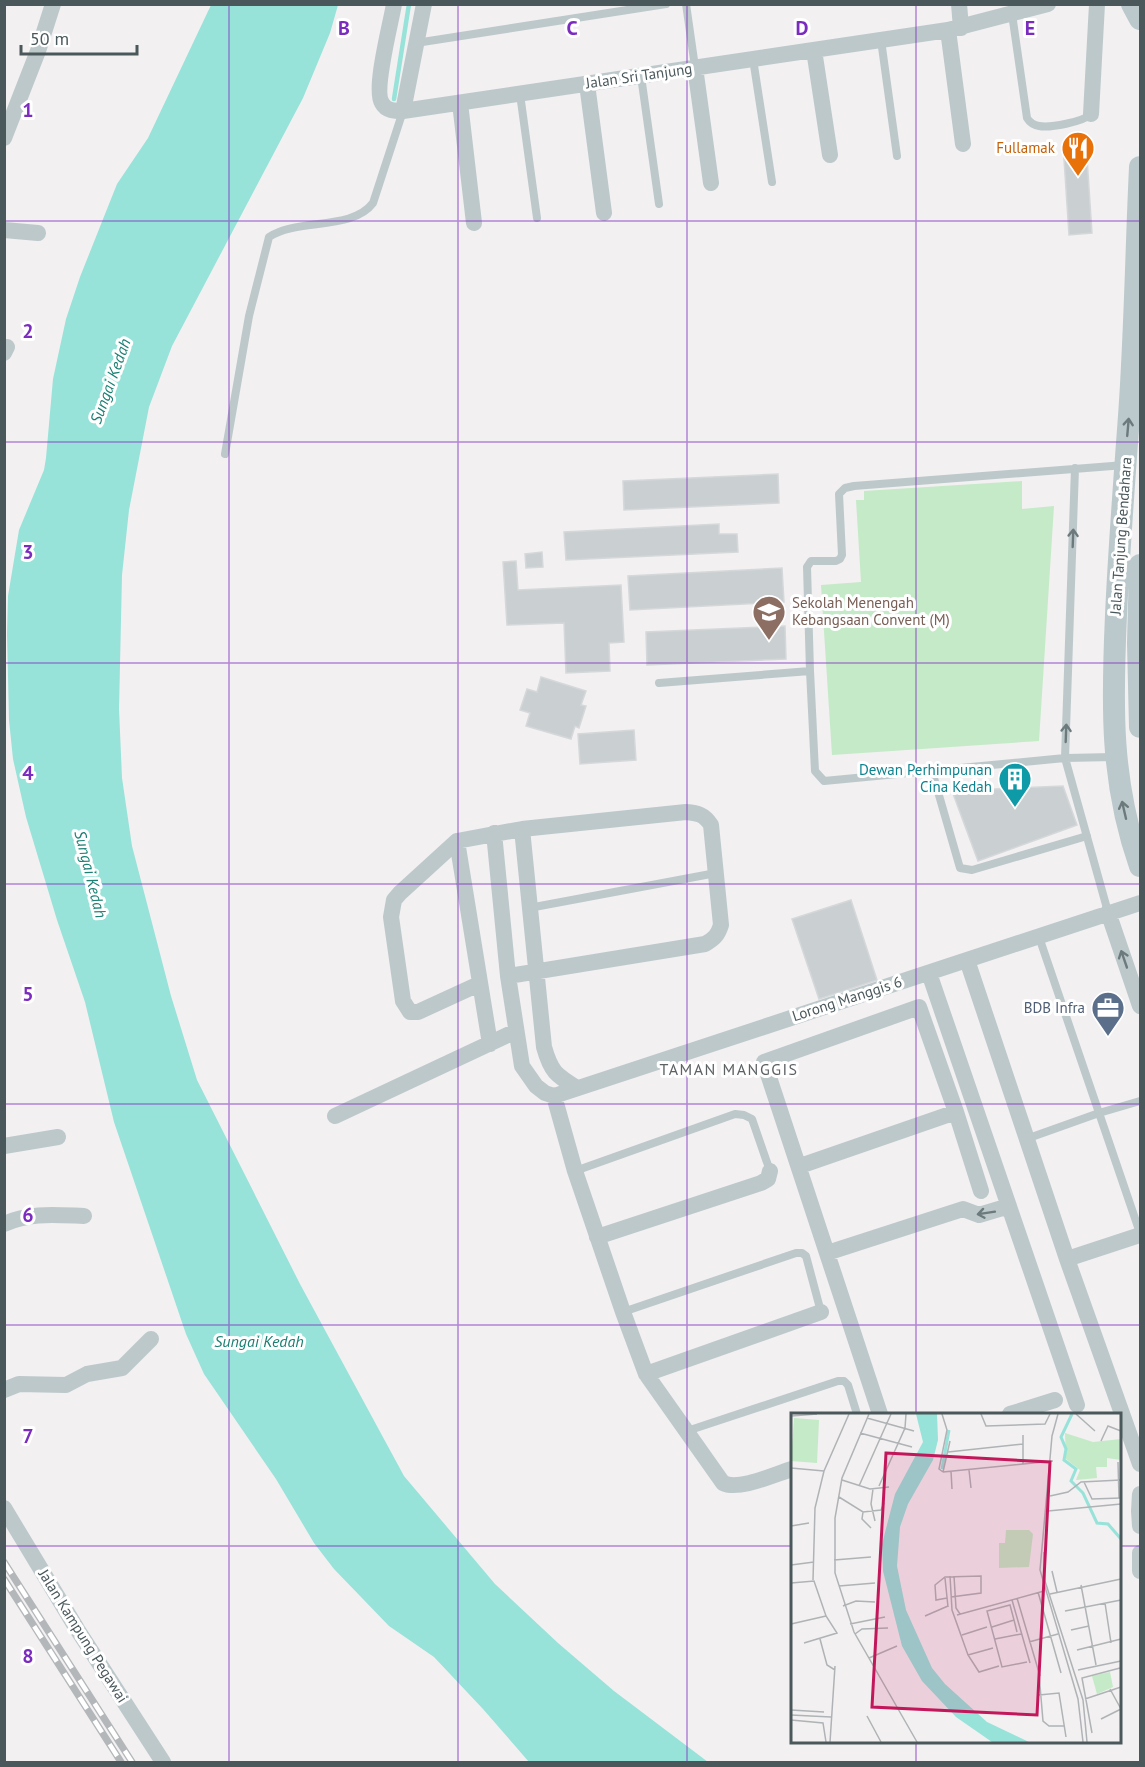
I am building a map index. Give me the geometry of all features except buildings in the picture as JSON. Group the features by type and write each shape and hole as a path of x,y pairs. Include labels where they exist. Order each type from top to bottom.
{"main road":[{"path":"1132,4 1140,19"},
{"name":"Jalan Tanjung Bendahara","path":"1140,167 1133,340 1113,668 1115,757 1130,832 1140,866"},
{"name":"Jalan Tanjung Bendahara","path":"1140,565 1138,643 1140,727"}],"street":[{"path":"4,138 38,51 53,4"},
{"path":"394,4 378,88 382,104 387,109 403,111 424,4"},
{"path":"959,4 954,29 963,144"},
{"path":"1091,114 1097,4"},
{"name":"Jalan Sri Tanjung","path":"403,111 954,29 1041,5"},
{"path":"814,50 830,155"},
{"path":"695,68 711,183"},
{"path":"587,84 604,213"},
{"path":"460,103 474,223"},
{"path":"4,230 38,233"},
{"path":"479,984 418,1012 410,1012 403,1001 391,917 394,900 457,841 522,829 686,812 698,813 706,818 711,825 721,925 719,933 705,944 508,976"},
{"path":"522,829 544,1047 549,1065 559,1076 577,1088"},
{"path":"494,833 508,976 524,1072 536,1086 554,1096 575,1171 646,1374 723,1483 742,1484 791,1468"},
{"path":"457,841 490,1044"},
{"name":"Lorong Manggis 6","path":"554,1096 1140,903"},
{"path":"1108,912 1140,1006"},
{"path":"967,960 1067,1259 1140,1464"},
{"path":"929,973 1077,1405"},
{"path":"880,1413 764,1062 920,1007 981,1191"},
{"path":"334,1116 516,1031"},
{"path":"800,1166 956,1112"},
{"path":"4,1146 58,1137"},
{"path":"597,1237 761,1183 768,1179 770,1171"},
{"path":"827,1253 963,1209 972,1196 1001,1184"},
{"path":"963,1209 979,1215 1009,1206"},
{"path":"4,1224 32,1215 84,1216"},
{"path":"1067,1259 1140,1234"},
{"path":"646,1374 821,1312"},
{"path":"4,1390 19,1384 66,1385 87,1374 122,1368 151,1339"},
{"path":"1013,1413 1055,1400"},
{"path":"1140,1494 1140,1527"},
{"name":"Jalan Kampung Pegawai","path":"4,1508 77,1629 163,1762"},
{"path":"1140,1553 1140,1571"}],"lane":[{"path":"416,43 666,4"},
{"path":"686,4 695,68"},
{"path":"1012,14 1027,118 1030,123 1042,127 1082,121 1091,114"},
{"path":"881,40 897,156"},
{"path":"753,59 772,182"},
{"path":"641,76 659,204"},
{"path":"520,94 537,218"},
{"path":"225,454 249,316 269,237 368,211 374,203 403,111"},
{"path":"1115,757 1065,758 824,782 815,771 807,567 811,561 836,561 842,555 839,494 845,488 1125,465"},
{"path":"1076,468 1065,758 1108,912"},
{"path":"659,682 810,671"},
{"path":"932,771 960,868 972,870 1087,836"},
{"path":"529,908 716,873"},
{"path":"1039,937 1140,1234"},
{"path":"1026,1139 1140,1101"},
{"path":"575,1171 735,1114 744,1114 752,1119 770,1171"},
{"path":"623,1312 796,1253 806,1256 821,1312"},
{"path":"687,1431 838,1381 844,1381 848,1385 857,1413"}],"green space":[{"path":"1022,481 1022,509 1054,506 1039,741 832,755 821,585 861,582 856,500 864,500 864,491"}],"water":[{"name":"Sungai Kedah","path":"211,5 338,5 330,33 303,98 172,346 149,407 129,510 122,575 119,709 122,778 132,846 171,996 197,1080 300,1284 404,1476 495,1584 614,1691 708,1762 529,1762 434,1657 389,1626 334,1569 314,1543 276,1479 204,1374 186,1334 114,1122 85,1002 26,817 13,759 9,720 8,596 19,530 44,470 53,379 66,319 117,184 148,138"}],"waterway":[{"path":"394,99 409,4"}],"railway":[{"path":"4,1562 132,1762"},
{"path":"4,1579 121,1762"}],"place":[{"name":"Fullamak","path":"1078,177"},
{"name":"Sekolah Menengah Kebangsaan Convent (M)","path":"769,641"},
{"name":"Dewan Perhimpunan Cina Kedah","path":"1015,808"},
{"name":"BDB Infra","path":"1108,1037"}],"district":[{"name":"TAMAN MANGGIS","path":"729,1069"}]}
